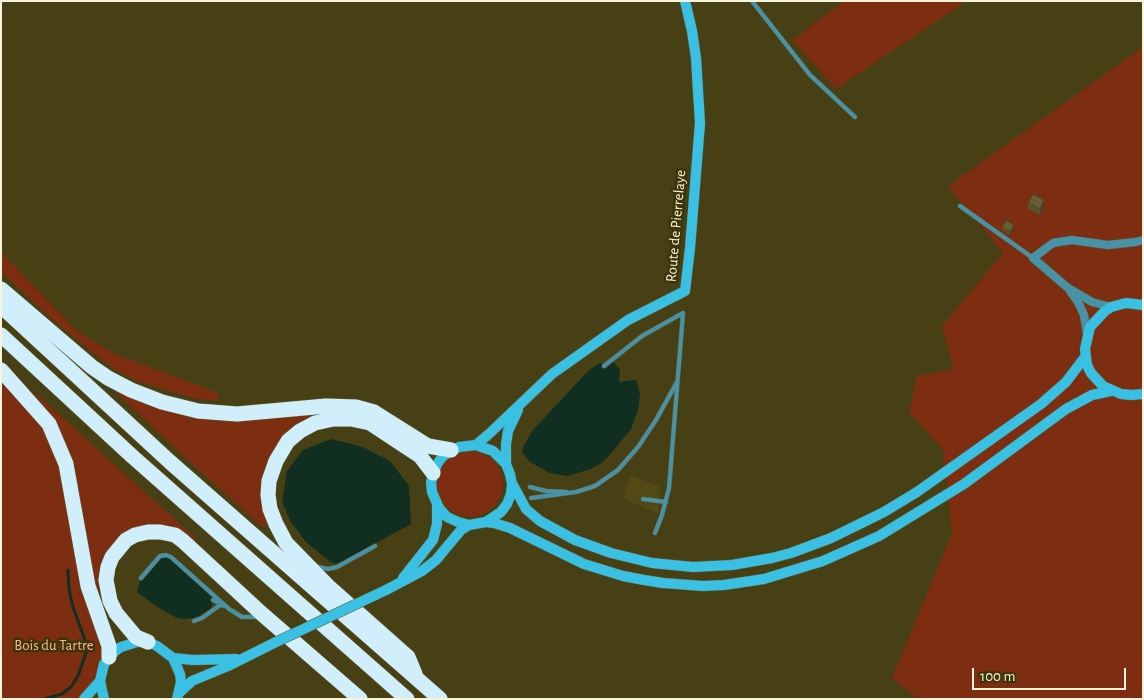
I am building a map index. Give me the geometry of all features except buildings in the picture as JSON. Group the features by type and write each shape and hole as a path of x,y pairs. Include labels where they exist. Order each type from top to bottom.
{"highway":[{"path":"1,289 92,367 131,390 162,402 198,411 237,414 326,406 356,407 374,412 428,446 451,450"},
{"path":"1,306 163,456 440,699"},
{"path":"1,335 133,457 407,699"},
{"path":"1,370 49,424 66,464 88,586 109,646 109,657"},
{"path":"416,678 408,657 328,586 286,542 270,509 269,481 276,460 288,441 300,431 315,423 333,418 370,423 420,456 433,473"},
{"path":"148,642 136,637 116,613 110,601 106,580 108,567 118,548 135,534 148,532 175,535 360,699"}],"main road":[{"name":"Route de Pierrelaye","path":"476,445 552,374 628,320 685,291 700,123 696,58 685,1"},
{"path":"1142,304 1126,303 1111,307 1099,316 1087,334 1085,357 1091,373 1111,391 1131,396 1143,394"},
{"path":"469,525 448,517 437,504 432,492 433,473 443,456 451,450 459,446 476,445 493,451 506,464 511,480 526,508 540,521 575,540 612,554 652,563 693,567 732,565 791,553 831,538 884,512 917,492 1041,404 1075,373 1085,357"},
{"path":"486,522 510,528 584,564 617,575 663,584 703,586 764,579 823,562 879,536 964,484 1066,409 1092,395 1111,391"},
{"name":"Route de Pierrelaye","path":"506,464 505,450 508,431 525,400"},
{"path":"178,696 192,681 242,659 422,571 436,560 461,530 469,525 486,522 501,512 511,494 511,480"},
{"path":"401,581 432,540 437,524 437,504"},
{"path":"104,699 100,681 104,664 109,657 121,647 148,642 166,651 173,658 180,674 178,696"},
{"path":"173,658 193,660 242,659"},
{"path":"84,699 100,681"}],"street":[{"path":"1111,307 1092,302 1068,288 1033,258 1053,243 1062,241 1072,240 1108,244 1143,240"},
{"path":"1068,288 1084,315 1087,334"}],"lane":[{"path":"752,1 810,75 855,117"},
{"path":"960,206 1033,258"},
{"path":"604,366 609,360 642,336 683,313 671,464 666,502 656,533"},
{"path":"531,498 576,492 595,486 618,470 638,447 656,420 677,381"},
{"path":"530,487 546,491 576,492"},
{"path":"643,499 666,502"},
{"path":"306,564 332,568 375,546"},
{"path":"141,578 160,556 166,555 177,561 226,606 242,617 267,618"},
{"path":"213,600 226,606"},
{"path":"194,621 220,606 226,606"}],"shaded area":[{"path":"613,362 620,369 619,382 636,380 640,393 638,410 631,429 613,451 602,463 591,469 567,476 550,473 530,462 522,452 533,430 589,370 600,363 607,368"},
{"path":"331,439 363,447 390,461 409,486 411,524 337,564 329,561 306,542 291,522 282,502 287,471 303,450"},
{"path":"631,475 660,487 658,513 622,498"},
{"path":"166,555 214,595 211,609 194,618 177,618 137,592 141,578 160,556"}],"green space":[{"path":"844,1 967,1 836,89 792,40"},
{"path":"1143,47 1143,699 918,699 892,678 952,533 943,450 909,412 917,376 954,369 942,326 1003,253 948,186"},
{"path":"1,252 77,331 115,354 218,393 219,401 193,398 136,381 109,366 53,320 1,272"},
{"name":"Bois du Tartre","path":"1,370 49,424 109,646 102,669 84,699 1,699"},
{"path":"112,389 158,408 202,419 240,421 331,412 270,458 263,474 262,484 268,524 265,527 261,526 191,463"},
{"path":"32,390 200,542 187,535 120,537 110,547 100,567 99,588 101,602 88,557 76,474 71,455 61,433"},
{"path":"463,451 477,451 489,456 498,465 503,477 501,497 494,508 477,517 463,517 451,512 442,503 437,491 437,477 442,465 451,456"}],"waterway":[{"path":"44,699 62,694 71,687 78,676 86,653 86,643 72,604 68,570"}]}
